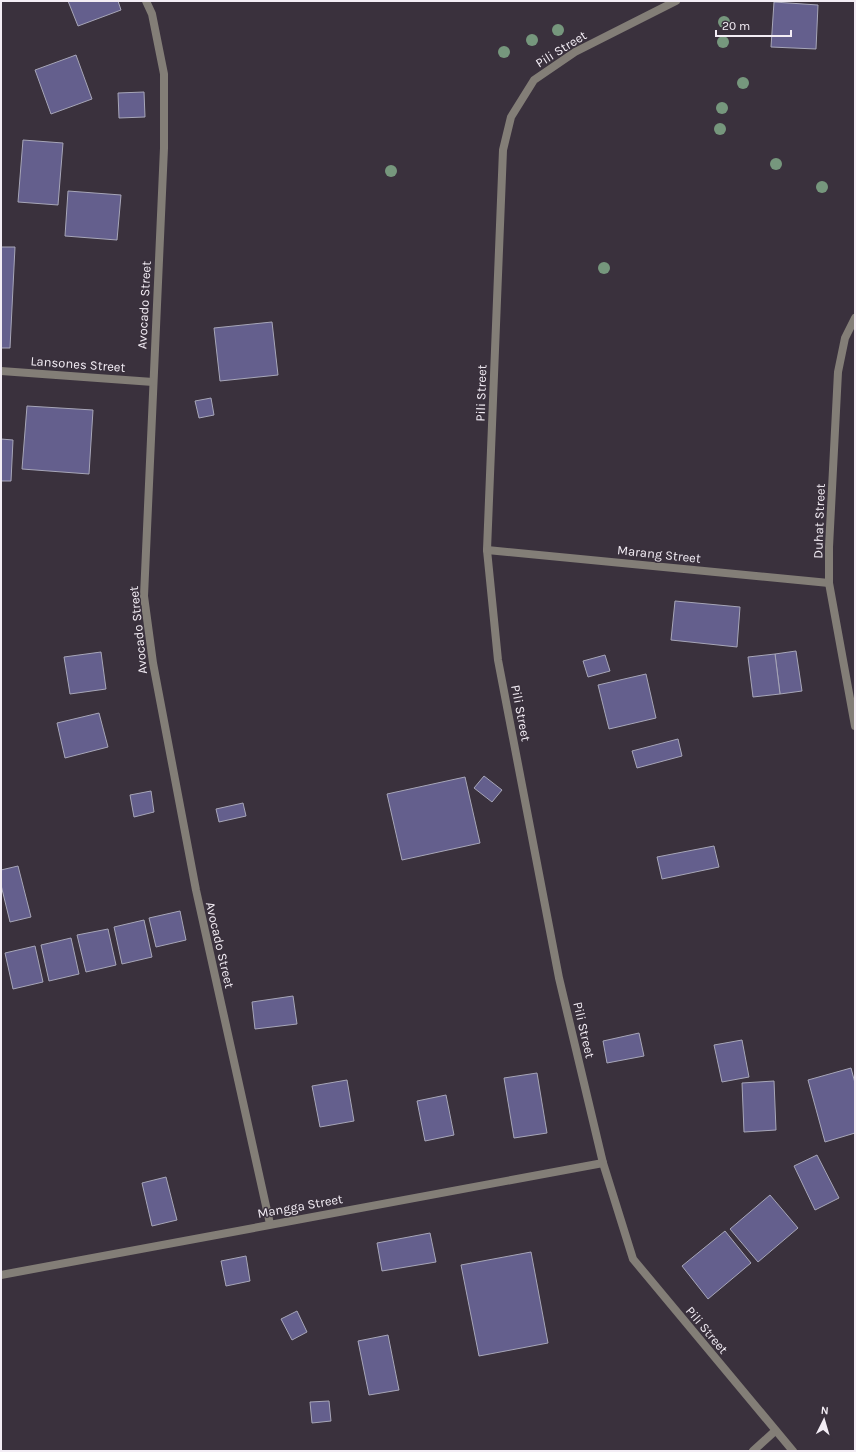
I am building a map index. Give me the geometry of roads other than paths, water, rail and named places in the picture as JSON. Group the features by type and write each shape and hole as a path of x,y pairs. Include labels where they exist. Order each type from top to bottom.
{"street":[{"name":"Avocado Street","path":"146,1 152,14 164,74 164,148 144,596 153,663 196,890 270,1224"},
{"name":"Pili Street","path":"676,1 575,52 534,80 511,117 503,150 487,550 498,660 559,978 603,1163 633,1259 793,1451"},
{"name":"Duhat Street","path":"855,318 844,338 838,372 829,547 829,583 855,726"},
{"name":"Lansones Street","path":"1,371 153,382"},
{"name":"Marang Street","path":"487,550 829,583"},
{"name":"Mangga Street","path":"1,1275 603,1163"},
{"path":"753,1451 775,1431"}]}
